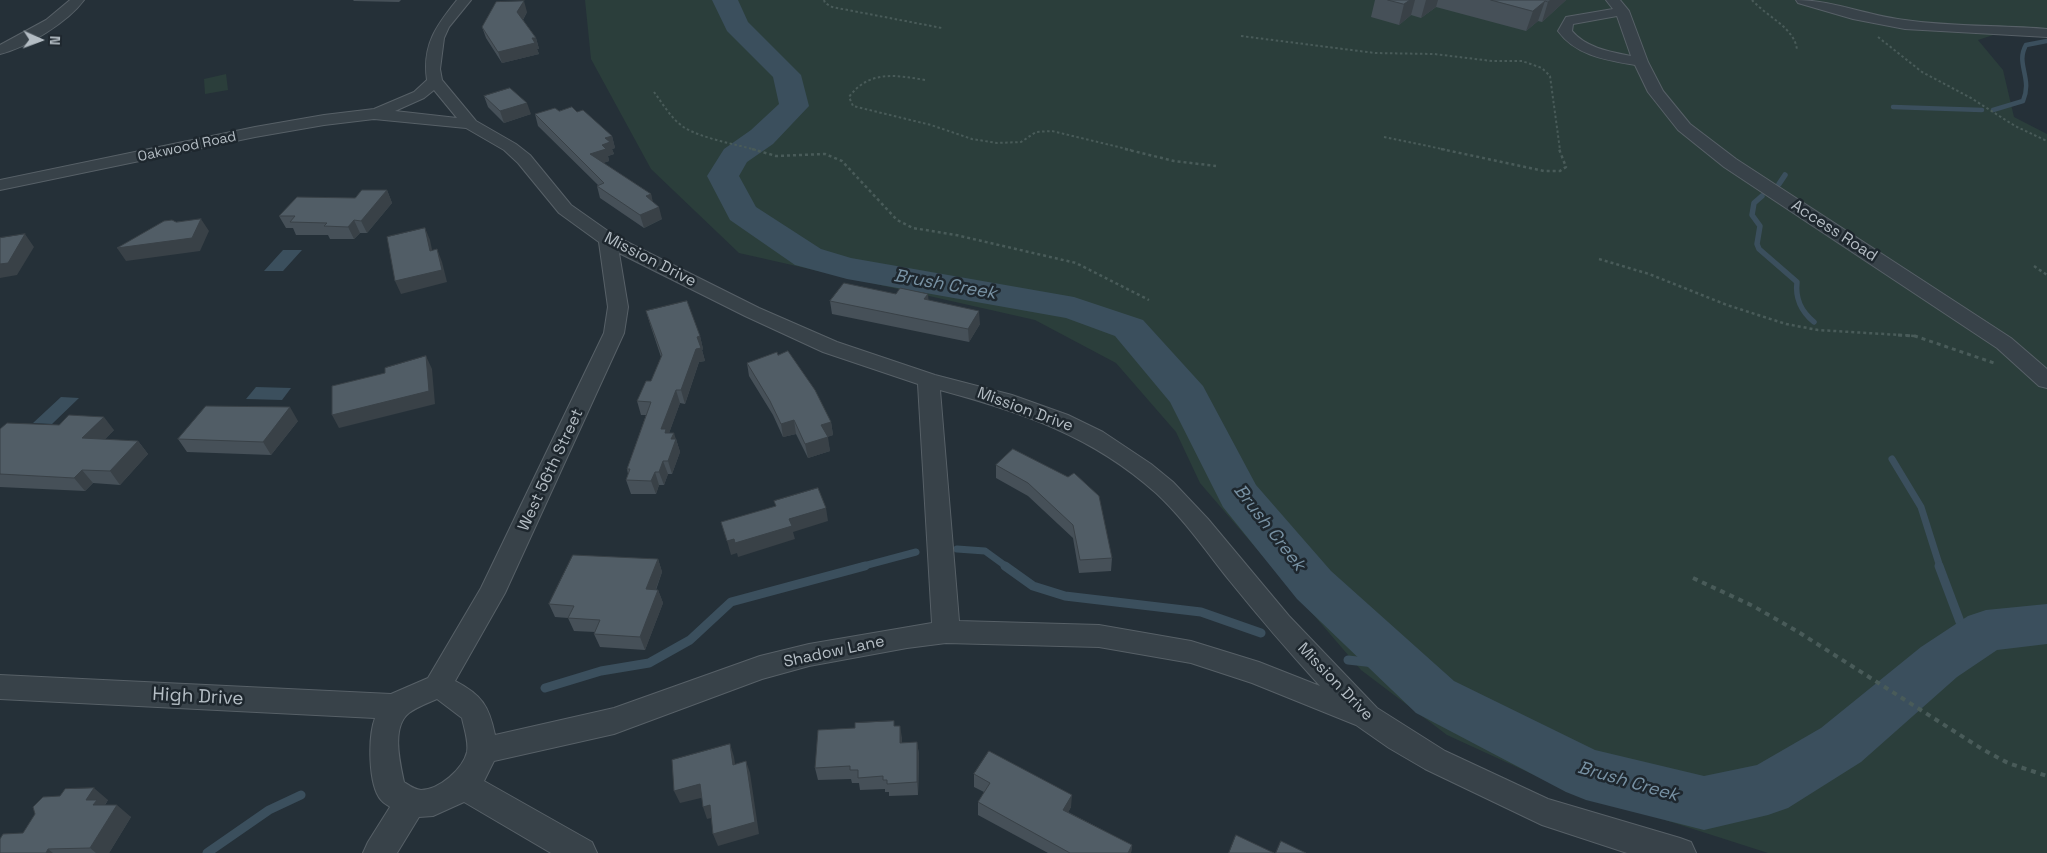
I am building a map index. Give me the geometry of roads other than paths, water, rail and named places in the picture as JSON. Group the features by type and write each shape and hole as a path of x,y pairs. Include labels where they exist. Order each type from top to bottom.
{"street":[{"path":"0,50 45,26 64,13 77,0"},
{"path":"435,81 433,69 437,38 447,20 464,0"},
{"path":"1612,0 1622,11 1569,23 1565,30 1569,39 1583,47 1641,62"},
{"path":"1803,0 1847,14 1937,28 2047,33"},
{"name":"Access Road","path":"1622,11 1641,62 1656,92 1684,127 1715,152 1997,338 2028,362 2047,381"},
{"name":"Oakwood Road","path":"374,114 419,96 435,81"},
{"name":"Mission Drive","path":"435,81 470,124 510,147 524,160 565,209 608,240 752,312 830,347 928,380 1004,400 1060,420 1095,438 1143,470 1165,488 1199,525 1280,624 1366,717 1399,739 1435,760 1542,810 1610,833 1680,853"},
{"name":"Oakwood Road","path":"0,185 291,125 374,114 470,124"},
{"name":"West 56th Street","path":"438,686 492,593 614,333 618,307 608,240"},
{"path":"928,380 946,632"},
{"name":"Shadow Lane","path":"482,751 614,721 760,668 809,655 907,637 946,632 1099,636 1191,652 1259,674 1366,717"},
{"path":"438,686 453,693 475,713 482,751 474,773 463,785 447,797 426,804 411,802 391,790 384,761 387,724 397,706 438,686"},
{"name":"High Drive","path":"0,687 397,706"},
{"path":"463,785 580,853"},
{"path":"379,853 411,802"}],"water":[{"path":"283,250 302,250 283,271 264,271"},
{"path":"256,387 291,388 282,400 246,399"},
{"path":"61,397 79,398 52,424 33,423"}],"waterway":[{"name":"Brush Creek","path":"725,0 736,25 787,75 794,106 762,137 735,156 723,176 742,213 808,257 847,268 1074,308 1129,328 1188,396 1239,495 1314,585 1435,697 1586,774 1704,803 1768,789 1841,745 1939,662 1986,631 2047,624"},
{"path":"1993,110 2023,101 2026,93 2022,59 2023,52 2026,45 2047,41"},
{"path":"1893,107 1982,110"},
{"path":"1779,184 1785,175"},
{"path":"1762,196 1754,203 1752,215 1760,226 1757,244 1759,249 1797,282 1797,294 1800,304 1814,322"},
{"path":"1892,459 1921,507 1940,567"},
{"path":"957,549 985,551 1007,567"},
{"path":"860,567 916,552"},
{"path":"545,688 601,671 649,663 690,640 731,602 865,566"},
{"path":"1005,566 1033,586 1065,596 1201,612 1261,633"},
{"path":"1939,566 1968,643"},
{"path":"1348,660 1401,666"},
{"path":"207,853 269,810 301,795"}]}
